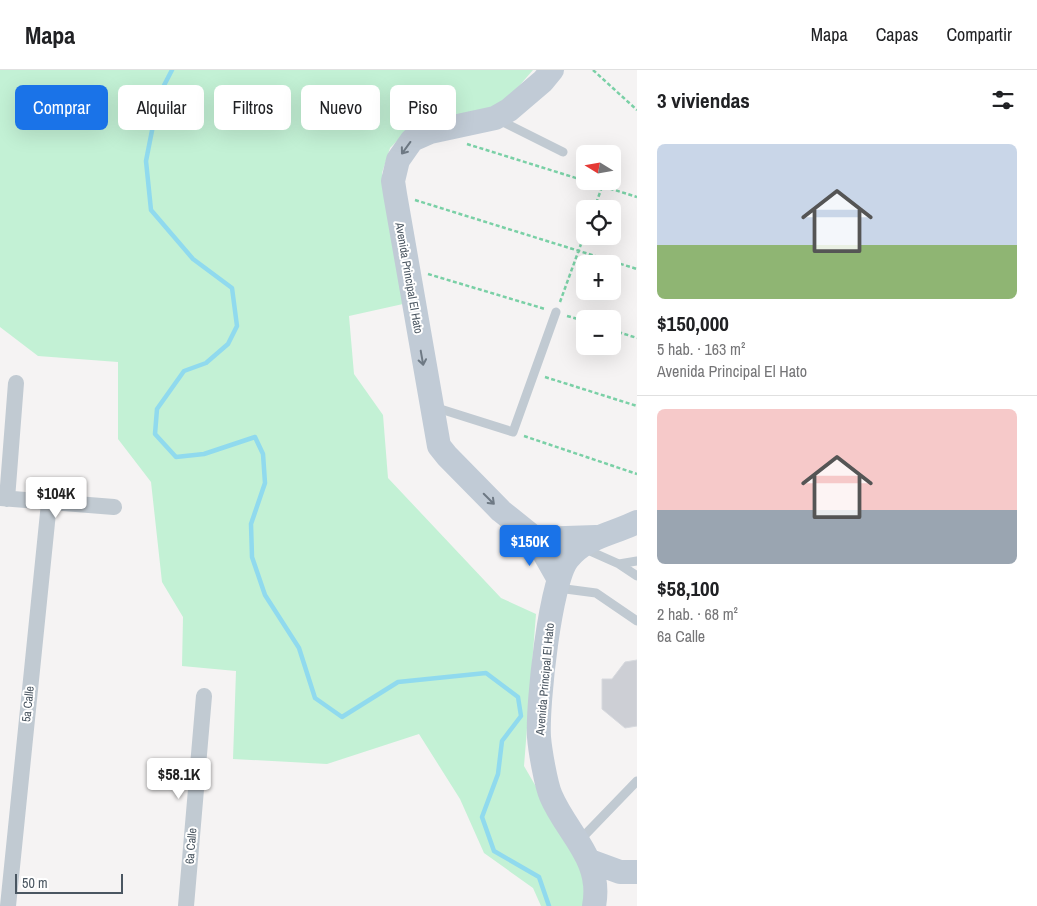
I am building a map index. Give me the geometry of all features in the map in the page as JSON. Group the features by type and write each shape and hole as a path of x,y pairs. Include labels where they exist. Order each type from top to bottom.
{"street":[{"name":"Avenida Principal El Hato","path":"552,70 543,81 509,110 495,118 430,132 412,140 398,160 393,181 435,434 439,446 501,511 536,539 557,582"},
{"path":"16,383 4,498 114,507"},
{"name":"5a Calle","path":"8,906 49,503"},
{"path":"536,539 588,542 637,522"},
{"name":"Avenida Principal El Hato","path":"588,542 567,560 557,582 548,631 539,737 550,796 584,851 595,888 594,906"},
{"name":"6a Calle","path":"186,906 204,696"},
{"path":"584,851 620,872 637,872"}],"lane":[{"path":"495,118 563,152"},
{"path":"431,407 513,432 556,312"},
{"path":"588,542 637,576"},
{"path":"619,564 637,561"},
{"path":"557,582 596,592 637,621"},
{"path":"584,851 637,781"}],"path":[{"path":"593,70 637,110"},
{"path":"467,144 576,179"},
{"path":"612,190 637,197"},
{"path":"395,194 637,269"},
{"path":"556,312 581,245"},
{"path":"426,274 576,318"},
{"path":"621,333 637,338"},
{"path":"534,373 637,406"},
{"path":"513,432 637,474"}],"green space":[{"path":"0,70 533,70 507,100 478,114 456,119 456,85 390,85 390,130 408,130 390,148 382,173 403,304 349,316 354,374 383,415 388,478 501,598 536,614 524,766 582,866 585,906 541,906 533,888 484,853 460,799 419,734 327,764 233,759 236,671 182,666 183,617 162,582 151,482 118,439 118,362 38,356 0,327"}],"building":[{"path":"637,660 637,726 625,728 602,709 602,679 612,679 625,662"}],"waterway":[{"path":"172,70 159,95 146,161 151,210 193,259 232,288 237,326 228,344 206,363 184,371 157,409 155,434 176,457 204,454 255,437 263,454 265,483 251,524 252,557 265,595 299,648 315,698 342,717 398,682 486,673 518,697 521,716 502,741 498,774 482,817 494,851 539,877 549,906"}]}
